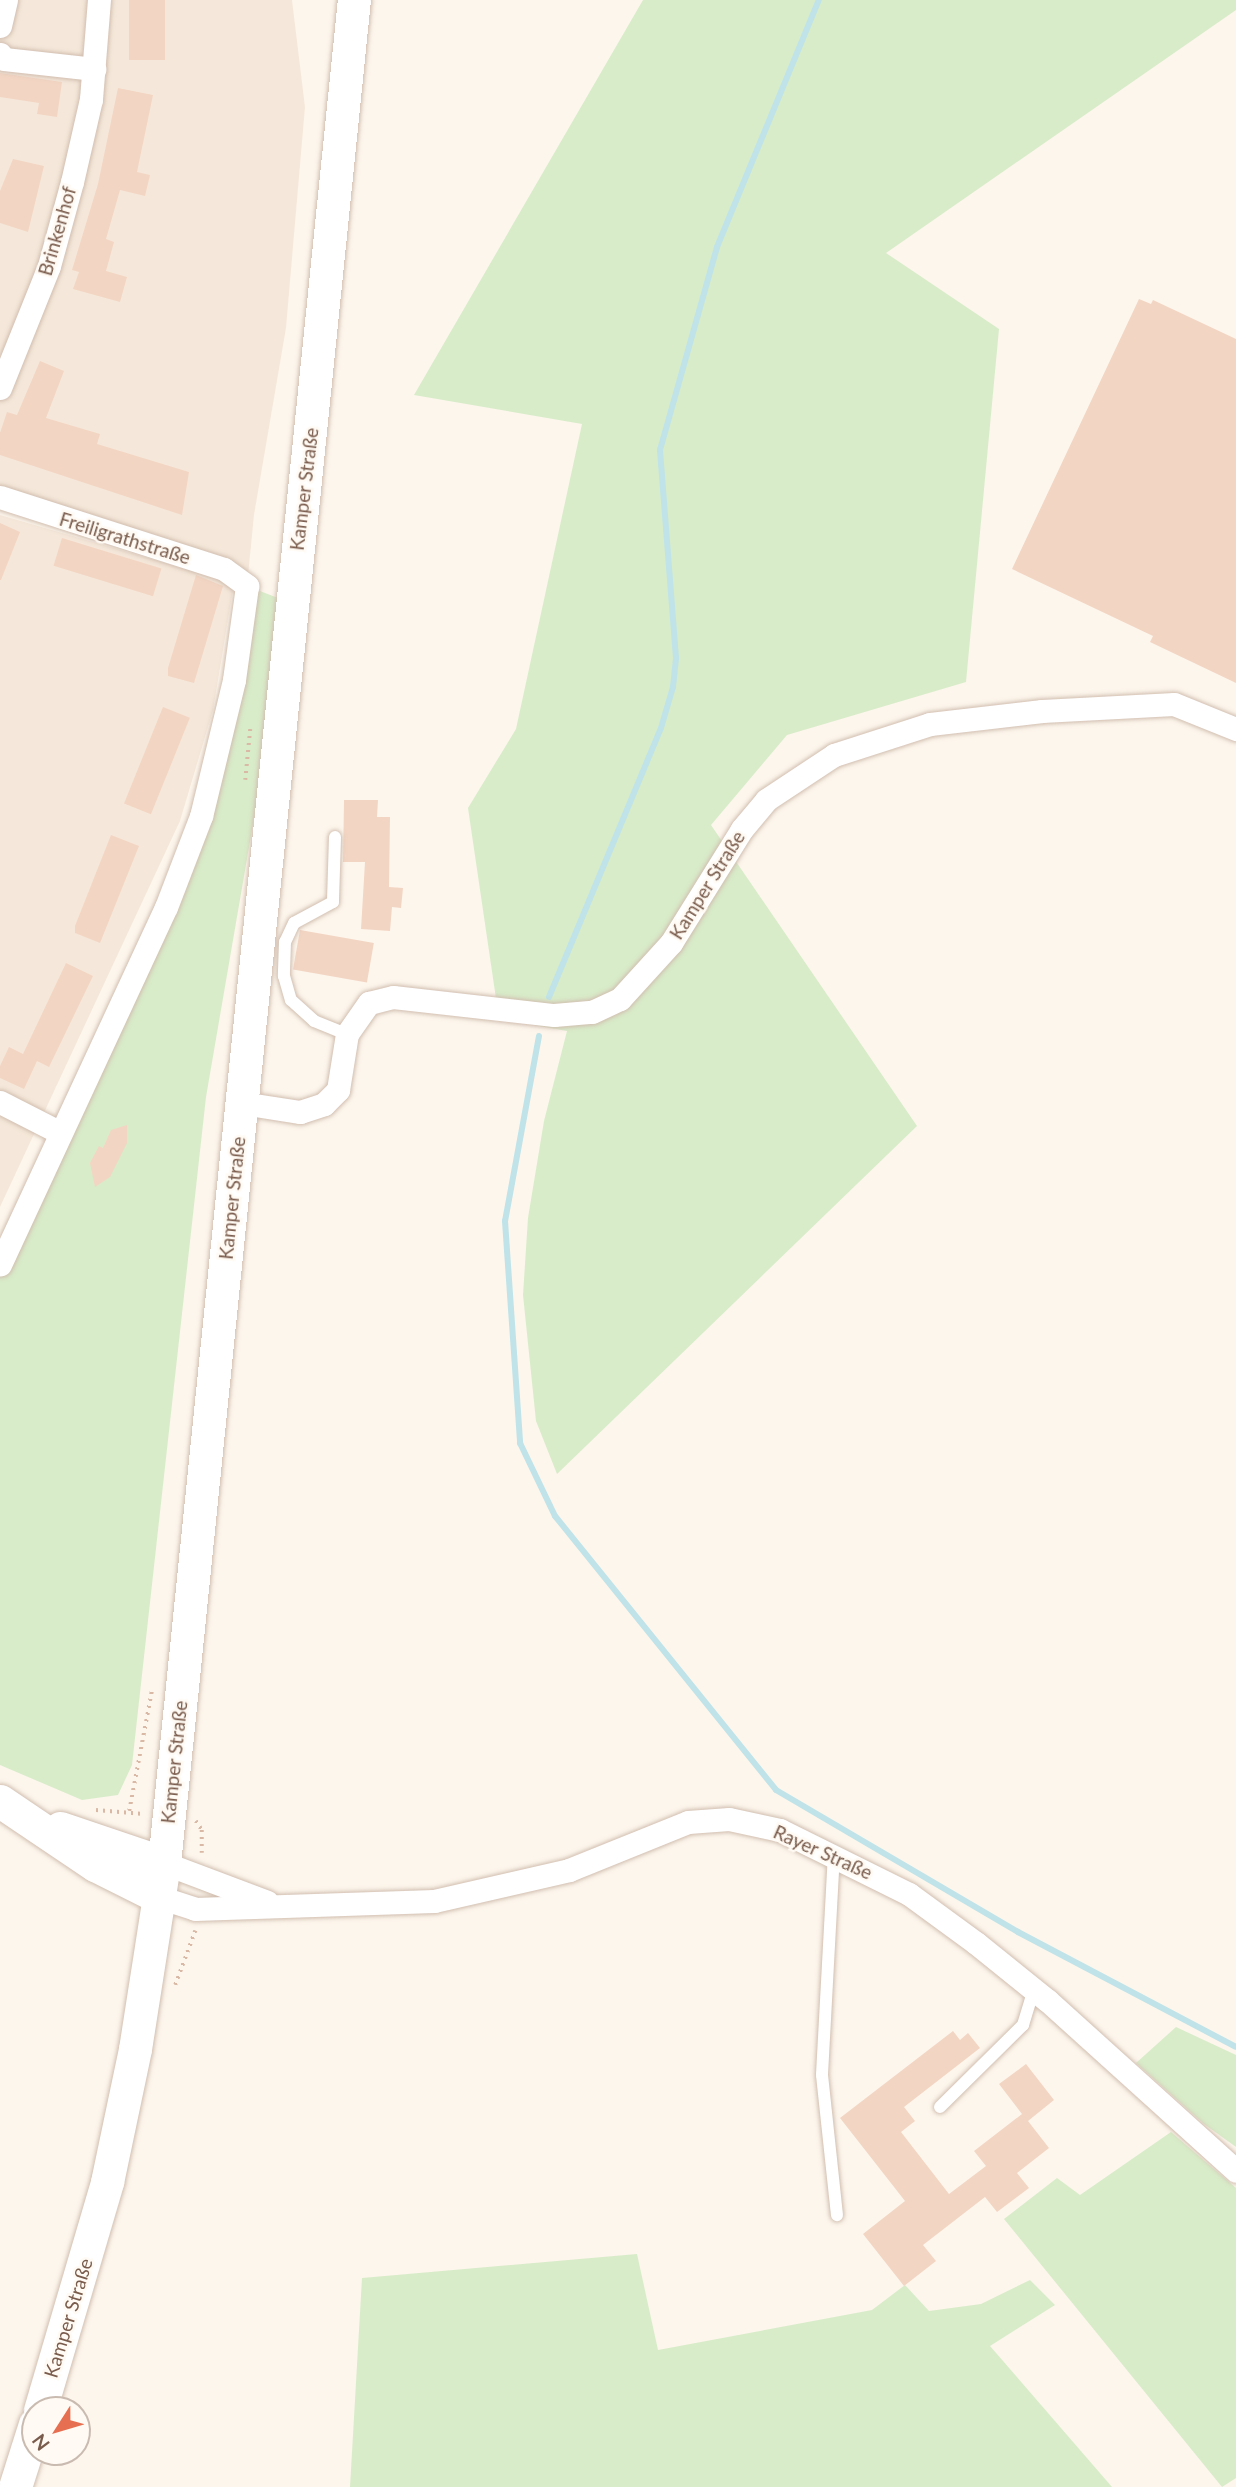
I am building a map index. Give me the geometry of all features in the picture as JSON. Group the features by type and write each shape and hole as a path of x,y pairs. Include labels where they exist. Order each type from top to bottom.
{"main road":[{"name":"Kamper Straße","path":"44,2396 107,2182 164,1863 354,0"},
{"path":"9,1807 164,1863"},
{"path":"9,1807 95,1865 159,1897"},
{"path":"15,2487 22,2466"}],"street":[{"path":"0,26 6,0"},
{"name":"Brinkenhof","path":"0,388 49,266 94,69 99,0"},
{"path":"0,54 4,59 94,69"},
{"name":"Freiligrathstraße","path":"0,497 225,569 247,586 234,680 211,788 166,907 59,1132"},
{"name":"Kamper Straße","path":"242,1103 300,1112 324,1104 338,1090 347,1034 369,1003 393,997 554,1015 592,1012 620,999 671,943 741,829 766,800 834,755 876,739 930,724 993,714 1174,704 1236,729"},
{"path":"0,1102 59,1132 0,1264"},
{"name":"Rayer Straße","path":"159,1897 195,1909 390,1906 509,1888 569,1870 688,1822 729,1819 780,1830 834,1853 909,1894 1034,1990 1236,2171"},
{"name":"Rayer Straße","path":"164,1863 277,1906"}],"lane":[{"path":"335,837 333,902 294,923 285,942 284,976 291,1000 314,1021 347,1034"},
{"path":"834,1853 821,2075 837,2216"},
{"path":"940,2107 1023,2025 1034,1990"}],"path":[{"path":"89,1809 190,1819 202,1830 199,1876"}],"shaded area":[{"path":"0,0 292,0 305,107 286,328 254,515 247,586 0,497"},
{"path":"0,515 234,583 213,710 180,821 0,1207"}],"green space":[{"path":"643,0 1236,0 1236,10 886,253 999,329 966,682 787,735 711,825 917,1126 557,1474 536,1421 523,1295 528,1218 544,1121 567,1031 499,1019 468,808 516,729 582,424 414,395"},
{"path":"247,586 291,603 206,1097 132,1765 118,1795 82,1800 0,1765 0,1264 201,816"},
{"path":"1176,2027 1236,2055 1236,2147 1204,2124 1136,2063"},
{"path":"1171,2132 1236,2188 1236,2478 1222,2487 1004,2219 1057,2178 1080,2195"},
{"path":"637,2254 658,2350 872,2310 905,2285 929,2311 981,2304 1030,2280 1055,2305 990,2346 1112,2487 350,2487 362,2278"}],"building":[{"path":"129,0 165,0 165,60 129,60"},
{"path":"0,73 62,82 57,117 37,114 39,103 0,97"},
{"path":"118,88 153,95 137,172 150,175 145,196 120,190 106,239 114,242 106,271 127,277 120,302 73,289 79,272 72,270 98,184"},
{"path":"13,159 44,166 28,232 0,223 0,191"},
{"path":"1139,299 1151,304 1153,300 1236,339 1236,683 1150,642 1153,636 1012,569"},
{"path":"40,361 64,371 46,418 100,434 97,444 189,472 182,515 0,455 0,433 7,412 17,415"},
{"path":"0,523 20,532 1,580 0,580"},
{"path":"62,538 161,568 153,596 54,566"},
{"path":"196,575 223,586 194,683 168,676 168,668"},
{"path":"163,707 190,718 151,814 124,803"},
{"path":"344,800 378,800 377,817 390,817 389,887 403,888 401,908 392,907 390,931 361,929 365,862 343,862"},
{"path":"111,835 139,846 100,943 75,933 75,926"},
{"path":"300,930 374,943 367,982 293,969"},
{"path":"66,963 93,976 49,1067 37,1061 24,1089 0,1078 0,1066 9,1047 23,1054"},
{"path":"127,1125 127,1143 110,1177 95,1187 90,1163 99,1146 103,1148 111,1130"},
{"path":"953,2031 960,2040 968,2033 980,2048 904,2107 915,2121 901,2132 949,2194 986,2166 974,2151 1022,2114 999,2084 1026,2064 1054,2100 1028,2121 1049,2148 1017,2173 1029,2188 997,2212 985,2197 923,2245 936,2261 904,2286 863,2234 905,2201 840,2118"}],"waterway":[{"path":"549,997 661,728 673,687 676,658 660,450 717,247 819,0"},
{"path":"539,1036 505,1221 520,1443 555,1516 776,1790 1018,1932 1236,2047"}]}
